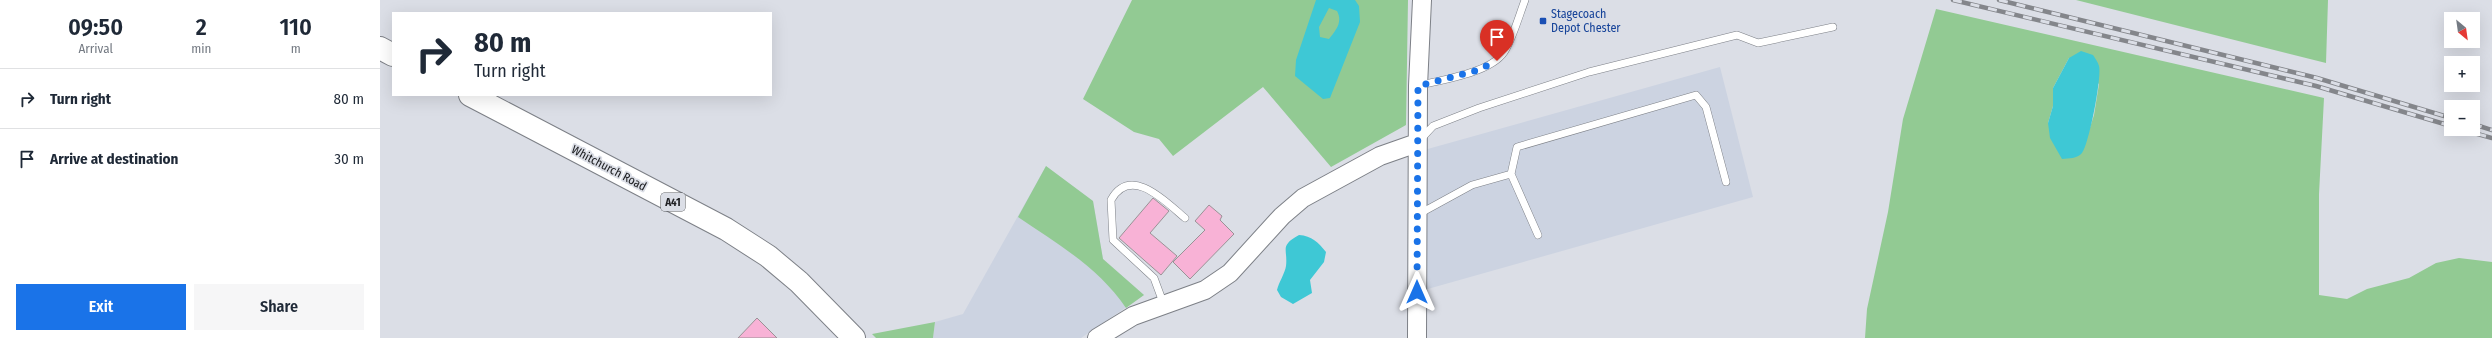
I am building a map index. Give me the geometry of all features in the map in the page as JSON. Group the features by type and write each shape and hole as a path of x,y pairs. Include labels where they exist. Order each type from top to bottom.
{"highway":[{"path":"380,48 392,54"},
{"name":"Whitchurch Road","path":"472,96 726,229 768,256 799,282 854,338"}],"street":[{"path":"1417,338 1418,86 1422,0"},
{"path":"1097,338 1133,316 1205,290 1230,273 1282,216 1303,198 1380,156 1418,143"}],"lane":[{"path":"1418,86 1478,70 1497,61 1506,50 1525,0"},
{"path":"1418,143 1433,126 1479,108 1589,72 1737,35 1758,43 1833,27"},
{"path":"1538,236 1511,174 1518,147 1696,95 1706,107 1726,182"},
{"path":"1417,215 1472,185 1511,174"},
{"path":"1164,305 1154,278 1113,240 1111,200 1122,188 1139,185 1157,194 1185,218"}],"shaded area":[{"path":"1720,67 1753,197 1417,292 1417,152"},
{"path":"1046,166 1093,201 1103,259 1144,295 1081,338 933,338 935,322 963,314"}],"green space":[{"path":"1132,0 1408,0 1406,125 1331,167 1263,87 1173,156 1159,139 1134,132 1083,99"},
{"path":"2076,0 2328,0 2326,63"},
{"path":"1936,9 2324,98 2319,194 2319,295 2347,299 2367,289 2409,278 2436,263 2459,258 2492,262 2492,338 1865,338 1867,309 1888,212 1903,119","holes":["2069,58 2099,84 2094,115 2082,152 2048,123 2053,106 2053,88"]},
{"path":"1046,166 1093,201 1103,259 1144,295 1126,308 1091,269 1063,247 1018,217"},
{"path":"935,322 933,338 876,338 872,334"}],"water":[{"path":"1316,0 1355,0 1359,6 1360,22 1330,98 1323,99 1295,76 1296,60","holes":["1329,8 1337,11 1339,15 1338,26 1329,39 1320,37 1319,27"]},
{"path":"2081,51 2093,55 2099,65 2097,96 2088,137 2082,153 2075,157 2062,159 2050,138 2048,123 2053,106 2053,88 2069,58"},
{"path":"1299,235 1314,240 1326,252 1324,262 1310,280 1312,293 1293,304 1281,297 1277,290 1286,266 1287,245"}],"building":[{"path":"1153,198 1169,211 1150,233 1177,256 1161,275 1119,238"},
{"path":"1209,205 1222,216 1220,220 1234,234 1190,279 1173,262 1205,230 1195,221"},
{"path":"757,318 777,338 738,338"}],"railway":[{"path":"1953,0 2316,86 2444,124"},
{"path":"1999,0 2317,78 2444,116"},
{"path":"2480,126 2492,130"},
{"path":"2480,135 2492,138"}],"place":[{"name":"Stagecoach Depot Chester","path":"1543,21"}],"route":[{"path":"1417,292 1418,86 1478,70 1497,61"}]}
